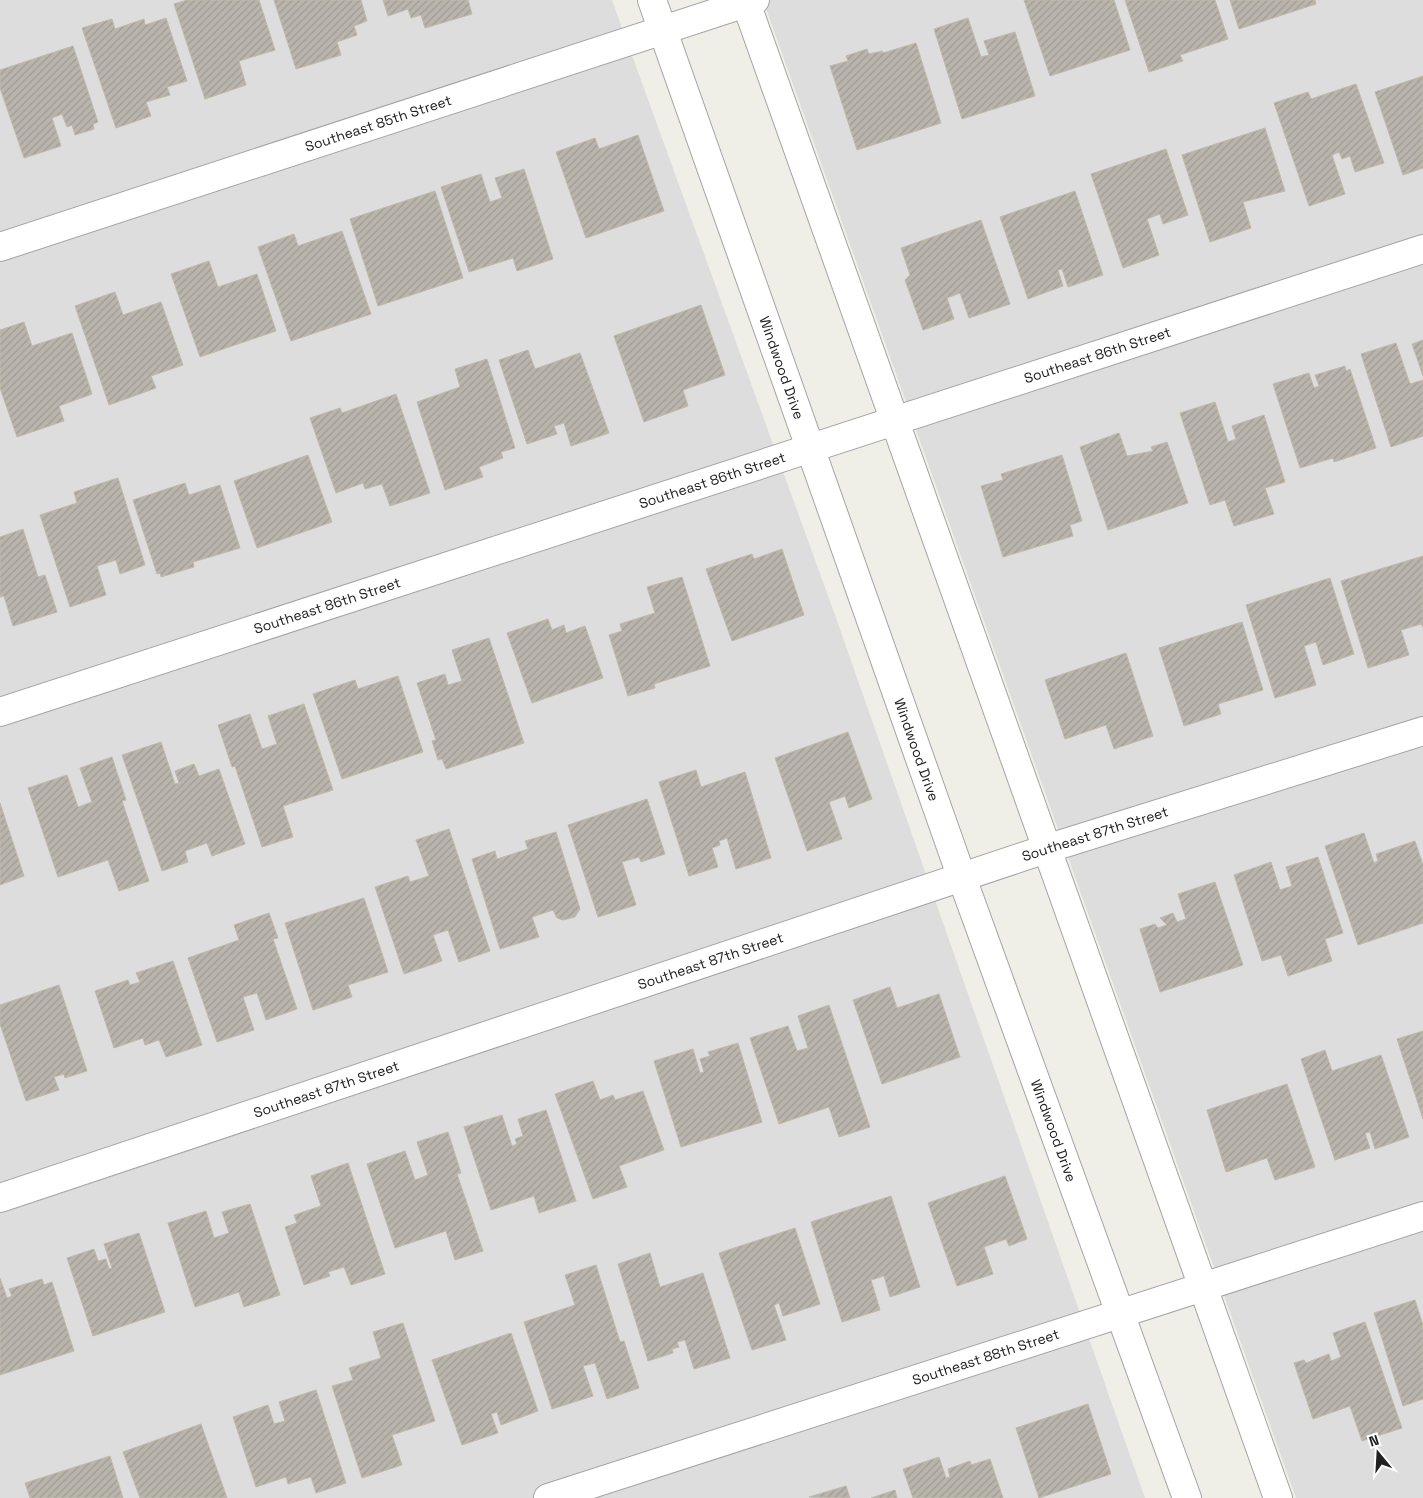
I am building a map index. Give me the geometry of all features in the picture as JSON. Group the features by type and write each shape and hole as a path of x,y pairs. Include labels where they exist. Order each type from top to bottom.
{"street":[{"name":"Windwood Drive","path":"652,0 962,878 1187,1498"},
{"name":"Southeast 85th Street","path":"0,247 663,31 749,1"},
{"path":"749,1 1046,850 1204,1286 1278,1498"},
{"name":"Southeast 86th Street","path":"0,712 1423,249"},
{"name":"Southeast 87th Street","path":"0,1198 1046,850 1423,732"},
{"name":"Southeast 88th Street","path":"548,1498 1119,1312 1423,1216"}],"shaded area":[{"path":"0,0 612,0 835,615 1145,1498 0,1498"},
{"path":"763,0 1423,0 1423,1498 1296,1498"}],"building":[{"path":"187,0 259,0 275,50 239,61 246,85 205,99 174,4"},
{"path":"274,0 361,0 367,21 354,26 357,35 337,42 341,55 296,69"},
{"path":"383,0 468,0 472,14 425,28 421,15 411,18 408,9 388,16"},
{"path":"1024,0 1114,0 1130,50 1050,76"},
{"path":"1125,0 1215,0 1228,39 1180,55 1183,61 1149,72"},
{"path":"1230,0 1315,0 1316,4 1239,29"},
{"path":"166,18 187,81 167,87 170,95 146,102 151,116 116,128 82,28 112,19 115,29 144,19 145,25"},
{"path":"968,18 981,57 989,55 984,41 1015,32 1035,96 962,119 934,29"},
{"path":"916,43 941,123 857,150 830,66 848,61 846,56 867,49 869,54 882,51 883,53"},
{"path":"73,46 98,122 93,124 94,129 75,135 72,125 67,127 62,114 52,118 61,146 24,158 0,88 0,70"},
{"path":"1423,76 1423,168 1403,175 1375,92"},
{"path":"1356,84 1384,163 1355,172 1350,156 1342,159 1339,152 1332,155 1345,194 1309,206 1274,103 1308,92 1311,99"},
{"path":"1265,128 1285,191 1243,202 1251,228 1210,242 1182,155"},
{"path":"638,135 664,211 586,238 556,152 595,138 599,149"},
{"path":"1166,149 1188,215 1163,224 1160,214 1147,219 1159,255 1123,268 1091,174"},
{"path":"524,169 553,259 517,271 513,258 469,272 441,187 481,174 490,202 502,198 495,178"},
{"path":"435,191 463,278 378,306 350,219"},
{"path":"1075,191 1103,275 1068,287 1062,269 1058,270 1063,286 1028,299 1000,217"},
{"path":"981,220 1010,304 969,318 960,293 947,298 954,319 923,330 905,280 910,275 901,248"},
{"path":"342,231 371,314 291,341 258,247 294,234 298,246"},
{"path":"209,261 218,287 257,274 276,331 200,357 171,274"},
{"path":"115,292 123,315 161,302 183,365 151,376 156,388 109,405 75,306"},
{"path":"701,305 725,375 683,390 688,406 644,422 614,336"},
{"path":"24,322 32,346 72,333 92,394 59,406 64,421 17,437 0,388 0,330"},
{"path":"1423,340 1423,376 1412,344"},
{"path":"1396,343 1410,384 1423,380 1423,436 1391,447 1361,354"},
{"path":"528,350 535,369 580,353 609,433 571,446 564,423 554,426 557,434 527,444 499,360"},
{"path":"487,359 515,448 501,452 503,458 479,467 483,477 445,490 417,402 460,387 455,369"},
{"path":"1345,366 1346,371 1350,369 1376,448 1334,462 1333,458 1300,468 1273,384 1309,373 1314,388 1319,386 1315,375"},
{"path":"396,394 430,493 390,506 382,484 365,489 363,483 336,493 310,418 340,408 342,413"},
{"path":"1215,402 1228,442 1236,439 1232,426 1264,415 1285,482 1265,488 1274,514 1234,526 1225,500 1210,505 1180,413"},
{"path":"1119,433 1127,456 1153,451 1151,447 1167,442 1188,503 1108,530 1080,447"},
{"path":"308,455 332,522 257,548 234,481"},
{"path":"1062,455 1082,521 1070,525 1073,536 1003,557 981,486 1003,480 1001,474"},
{"path":"118,478 145,565 120,574 116,560 97,566 106,595 70,607 40,515 77,503 74,492"},
{"path":"185,483 189,495 220,485 240,548 193,562 194,567 161,577 160,573 157,574 133,500"},
{"path":"23,529 38,577 45,575 57,612 13,626 4,596 0,597 0,537"},
{"path":"782,549 804,615 732,641 706,569 752,554 754,559"},
{"path":"1423,556 1423,627 1421,624 1401,630 1409,655 1368,668 1341,581"},
{"path":"682,577 710,666 654,684 655,688 628,696 609,635 622,631 620,624 655,613 647,587"},
{"path":"1330,578 1354,654 1323,665 1316,642 1304,646 1316,685 1275,698 1246,605"},
{"path":"548,619 552,630 564,625 566,633 585,626 603,678 532,703 507,633"},
{"path":"1242,622 1263,690 1218,704 1221,714 1184,726 1159,648"},
{"path":"489,638 524,743 446,769 442,759 438,760 432,741 436,740 417,683 445,674 448,685 462,681 452,650"},
{"path":"1126,653 1153,736 1114,749 1106,725 1065,739 1045,680"},
{"path":"398,676 423,752 342,779 313,694 355,680 358,689"},
{"path":"304,704 333,790 283,806 293,837 262,847 235,766 232,767 218,725 250,714 262,749 277,744 268,716"},
{"path":"848,732 872,799 849,808 845,796 829,802 842,839 807,851 775,758"},
{"path":"161,742 175,784 179,783 175,771 194,764 199,776 219,769 245,844 212,856 207,843 185,851 188,862 162,871 122,755"},
{"path":"112,757 126,800 122,801 149,881 119,891 108,860 58,877 28,788 67,775 78,807 92,802 80,768"},
{"path":"696,770 701,787 745,772 771,858 736,869 727,838 719,841 720,845 712,848 718,867 689,876 659,782"},
{"path":"647,799 665,854 641,862 639,857 622,862 636,905 598,917 568,825"},
{"path":"0,803 24,876 0,885"},
{"path":"449,829 490,951 459,962 448,930 433,935 442,961 404,974 375,887 408,876 410,882 429,876 416,840"},
{"path":"556,832 580,909 575,917 563,920 557,918 553,910 532,917 539,937 500,949 472,859 495,851 497,859 528,849 525,841"},
{"path":"1364,833 1374,863 1378,861 1376,854 1415,841 1423,865 1423,923 1358,945 1325,846"},
{"path":"1318,857 1343,933 1325,939 1332,961 1288,976 1281,955 1262,961 1234,875 1271,862 1280,890 1292,886 1286,867"},
{"path":"1215,882 1243,965 1160,992 1140,929 1155,924 1158,928 1167,925 1160,918 1173,913 1177,922 1186,919 1178,894"},
{"path":"364,898 388,972 348,985 352,997 313,1010 285,923"},
{"path":"269,913 278,938 273,939 297,1009 266,1020 257,993 243,997 254,1030 217,1042 188,958 239,940 234,925"},
{"path":"173,961 202,1045 166,1057 159,1040 145,1045 143,1038 114,1048 95,991 128,980 130,985 140,982 136,973"},
{"path":"59,985 87,1071 65,1078 64,1074 54,1077 59,1090 26,1101 0,1024 0,1005"},
{"path":"890,987 897,1008 939,994 960,1057 882,1084 853,1000"},
{"path":"829,1005 870,1127 839,1137 829,1107 779,1124 750,1038 788,1026 797,1051 808,1048 798,1016"},
{"path":"1423,1031 1423,1119 1397,1039"},
{"path":"738,1043 762,1122 681,1147 654,1061 693,1049 700,1073 704,1072 700,1059 710,1056 708,1052"},
{"path":"1325,1050 1332,1071 1381,1055 1409,1137 1375,1149 1370,1132 1365,1133 1370,1148 1335,1160 1301,1059"},
{"path":"593,1081 600,1100 613,1095 615,1100 643,1091 664,1150 619,1166 627,1187 593,1199 555,1094"},
{"path":"1287,1084 1315,1167 1275,1180 1267,1158 1226,1172 1207,1110"},
{"path":"546,1110 576,1201 539,1213 534,1196 491,1210 464,1127 502,1115 512,1146 517,1144 515,1139 523,1136 518,1119"},
{"path":"448,1132 461,1173 457,1174 483,1251 455,1260 446,1231 395,1248 367,1164 405,1151 415,1180 428,1175 417,1142"},
{"path":"348,1163 385,1274 351,1285 344,1267 328,1272 330,1276 304,1285 285,1227 297,1223 294,1215 321,1206 311,1176"},
{"path":"1005,1176 1027,1239 1009,1246 1006,1239 984,1247 993,1274 957,1286 928,1203"},
{"path":"891,1196 920,1287 890,1297 884,1276 871,1280 880,1310 842,1322 811,1222"},
{"path":"250,1204 280,1295 244,1307 239,1292 195,1307 168,1223 206,1211 214,1238 229,1233 222,1212"},
{"path":"795,1228 820,1304 783,1316 779,1303 774,1305 786,1340 752,1350 719,1253"},
{"path":"139,1233 165,1312 93,1336 67,1258 94,1249 98,1261 106,1259 109,1269 112,1268 104,1244"},
{"path":"650,1253 660,1287 703,1273 730,1358 694,1369 685,1340 677,1342 679,1347 672,1349 673,1353 648,1361 618,1264"},
{"path":"596,1265 620,1342 624,1341 639,1388 607,1399 595,1363 583,1366 593,1396 552,1409 524,1322 575,1305 565,1275"},
{"path":"0,1278 7,1298 12,1296 9,1289 42,1279 44,1285 52,1282 74,1351 0,1375"},
{"path":"1415,1300 1423,1325 1423,1399 1403,1406 1374,1313"},
{"path":"1365,1322 1402,1428 1362,1441 1350,1406 1313,1419 1294,1363 1304,1360 1306,1363 1329,1354 1331,1361 1341,1357 1333,1333"},
{"path":"403,1323 435,1421 392,1435 402,1465 362,1478 332,1386 353,1380 349,1368 381,1358 373,1332"},
{"path":"511,1333 538,1411 501,1425 497,1412 491,1414 498,1433 462,1445 432,1360"},
{"path":"316,1390 346,1483 316,1493 311,1477 288,1484 286,1477 256,1487 233,1417 268,1405 274,1424 285,1421 279,1402"},
{"path":"1088,1404 1111,1474 1039,1498 1016,1428"},
{"path":"201,1424 227,1498 140,1498 123,1452"},
{"path":"110,1456 123,1498 30,1498 25,1483"},
{"path":"939,1457 946,1478 950,1477 948,1469 970,1461 971,1465 990,1459 1003,1498 913,1498 903,1469"},
{"path":"846,1486 850,1498 809,1497"},
{"path":"895,1490 897,1498 871,1498"}]}
